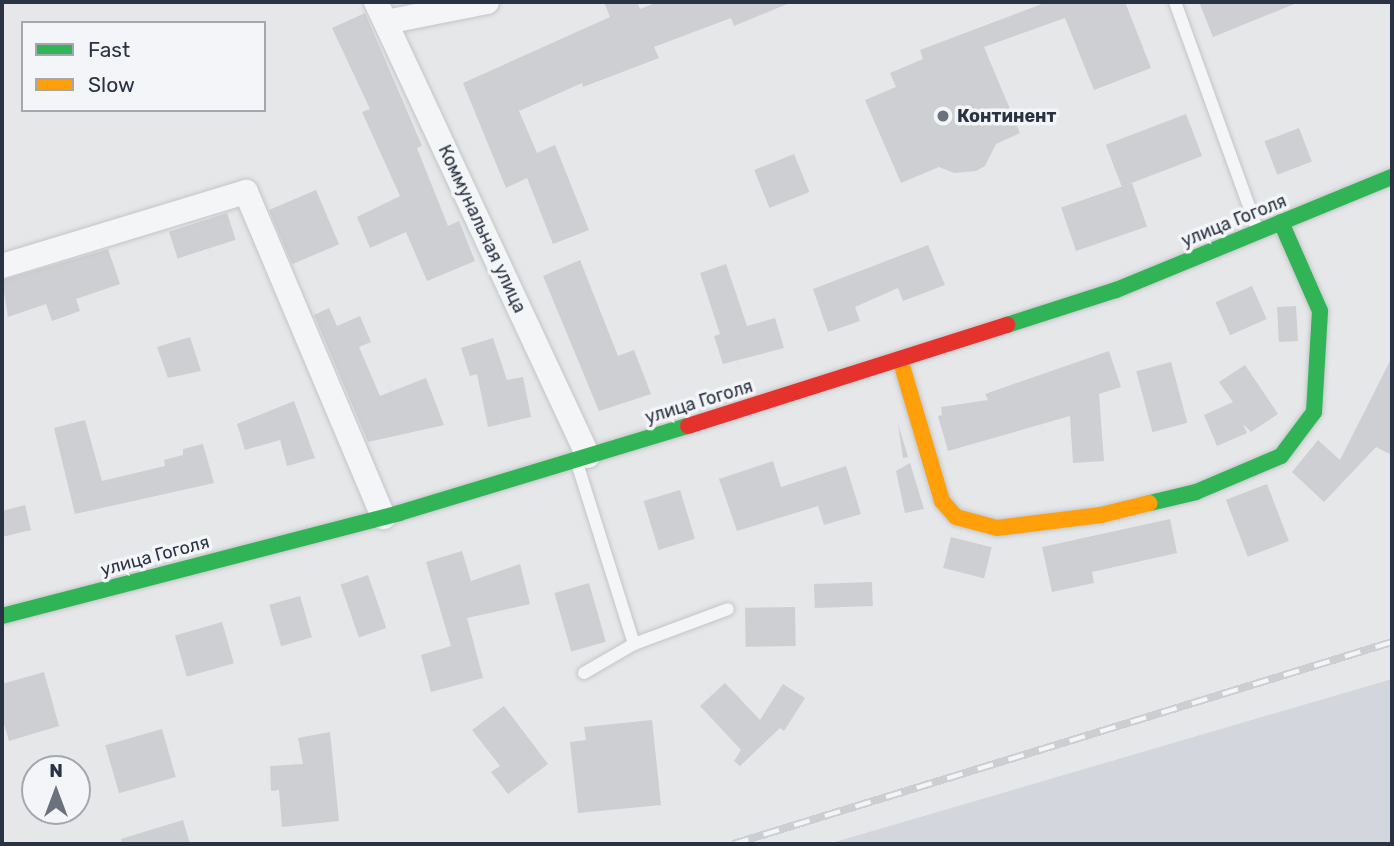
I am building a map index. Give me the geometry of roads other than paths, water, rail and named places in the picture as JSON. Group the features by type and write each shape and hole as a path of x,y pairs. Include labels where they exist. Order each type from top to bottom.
{"main road":[{"name":"улица Гоголя","path":"2,616 383,517 900,359 1116,290 1392,177"},
{"path":"900,359 942,500 956,517 998,528 1101,514 1196,492 1281,456 1314,412 1320,311 1282,222"}],"street":[{"path":"381,12 487,2"},
{"name":"Коммунальная улица","path":"381,12 582,457"},
{"path":"2,266 246,192 383,517"}],"lane":[{"path":"1175,2 1258,232"},
{"path":"582,457 634,644"},
{"path":"584,673 634,644 728,609"}],"railway":[{"path":"733,844 1392,642"}],"place":[{"name":"Континент","path":"943,116"}]}
